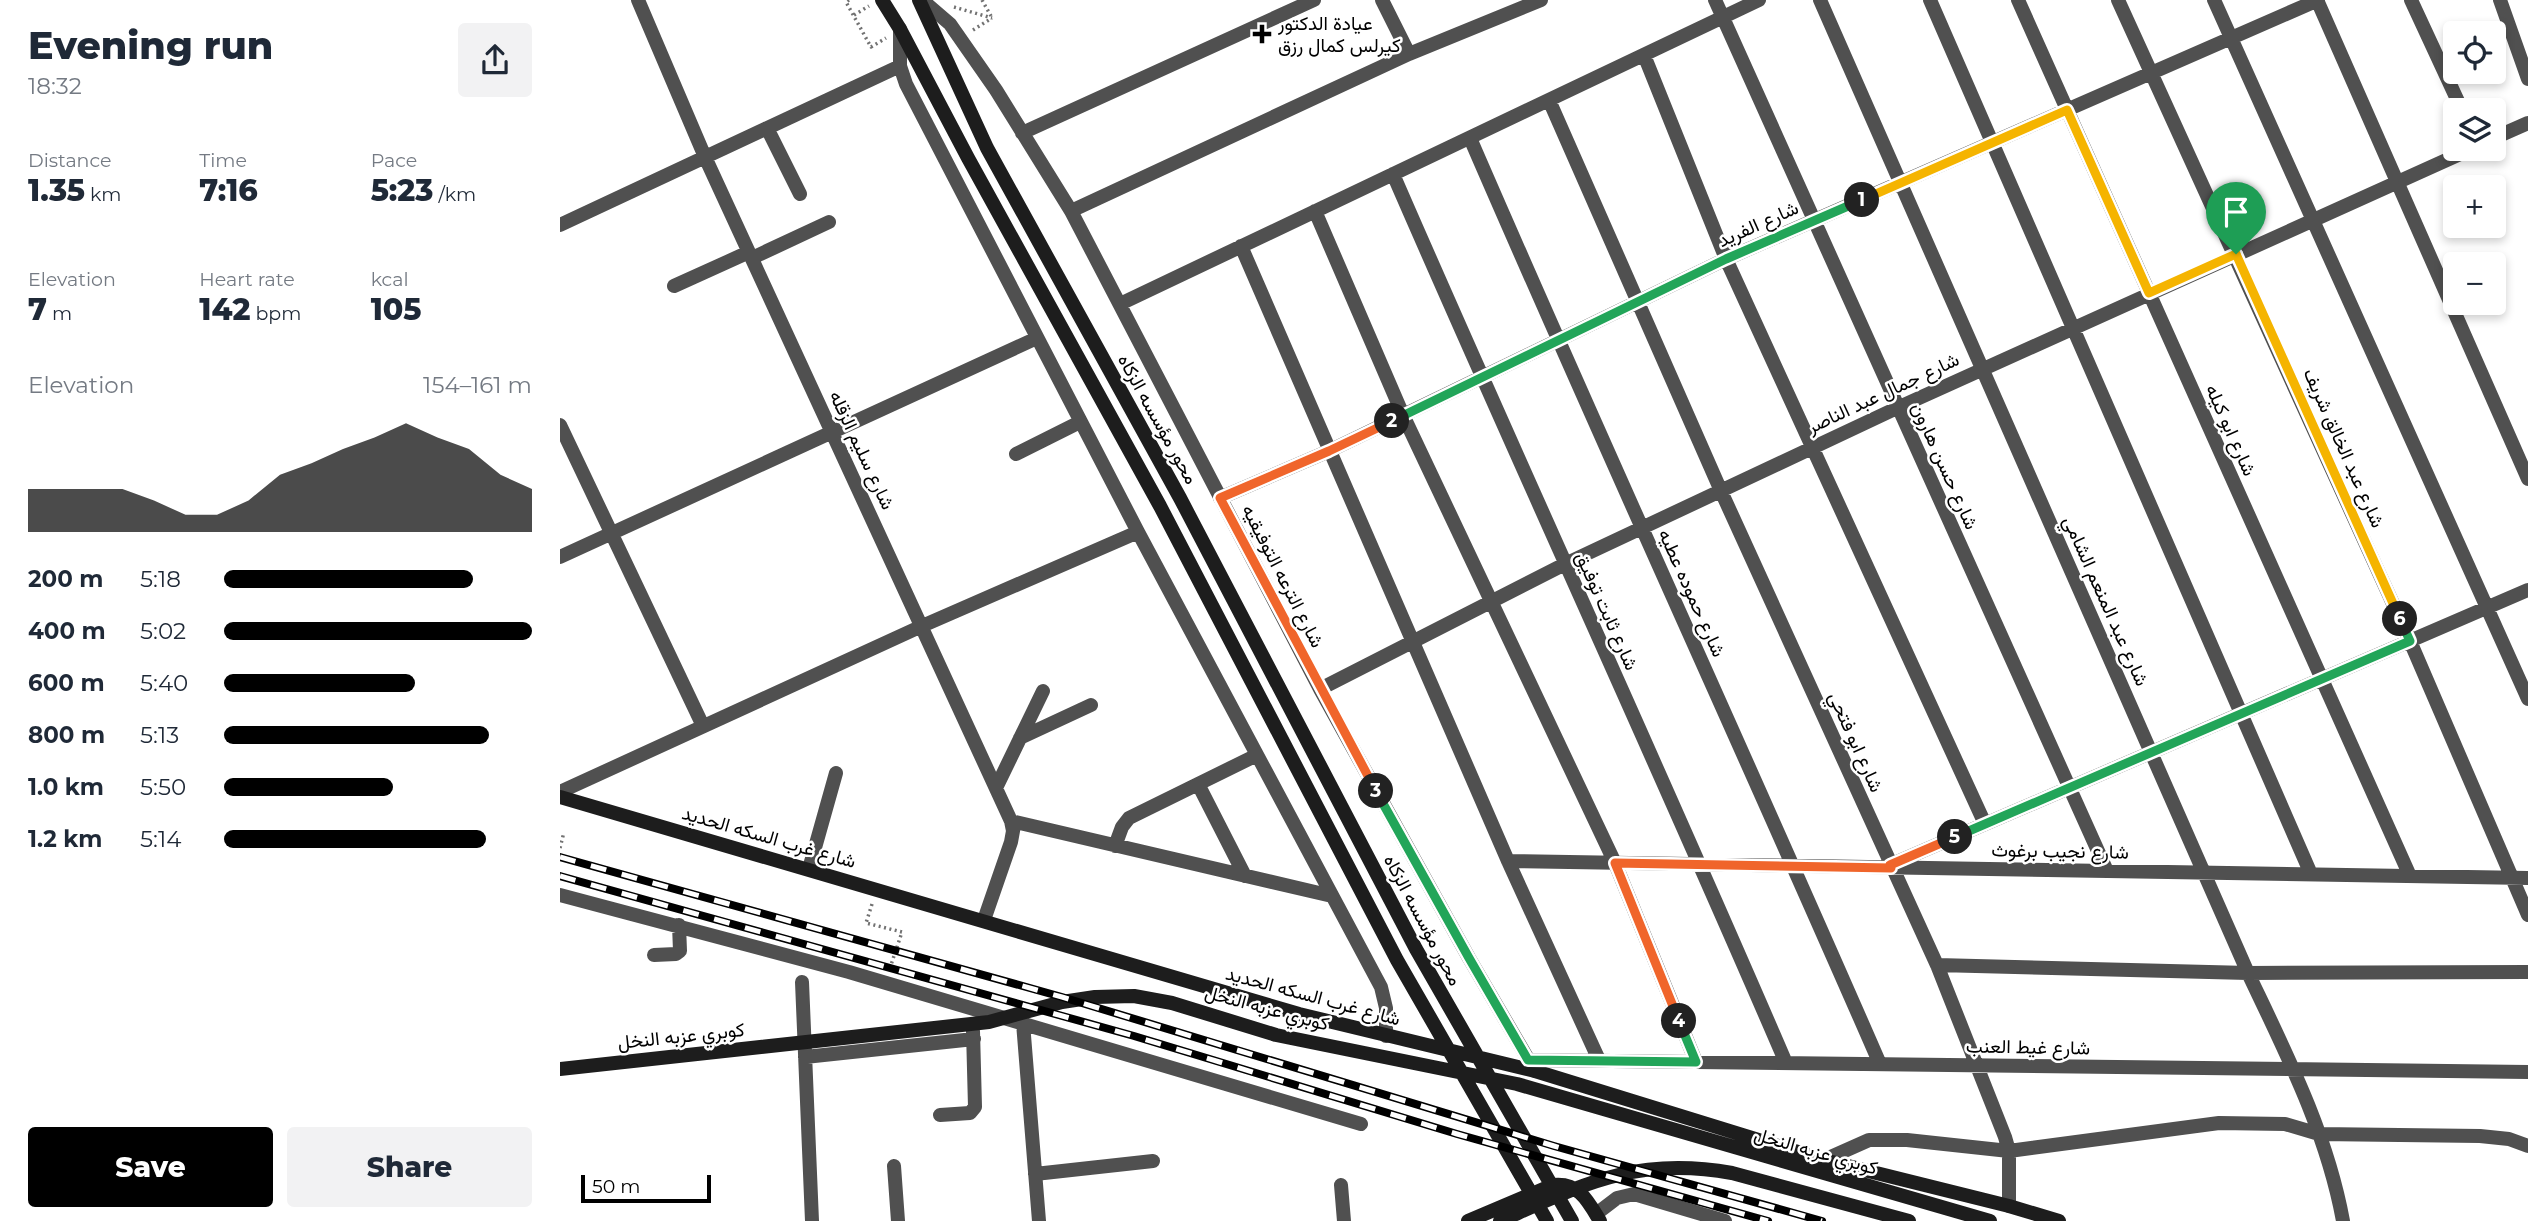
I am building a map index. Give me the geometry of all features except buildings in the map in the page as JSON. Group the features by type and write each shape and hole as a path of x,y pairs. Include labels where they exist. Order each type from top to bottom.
{"main road":[{"name":"محور مؤسسه الزكاه","path":"920,0 987,148 1180,498 1416,950 1572,1221"},
{"path":"876,3 900,30"},
{"name":"محور مؤسسه الزكاه","path":"900,30 1160,506 1403,971 1547,1221"},
{"name":"شارع غرب السكه الحديد","path":"560,794 1299,1014 1386,1036 1532,1065 1824,1160 2059,1221"},
{"name":"كوبري عزبه النخل","path":"560,1069 989,1022 1062,1002 1095,997 1134,996 1172,1003 1276,1035 1517,1084 1990,1221"},
{"path":"1500,1221 1611,1175 1642,1168 1677,1167 1732,1172 1909,1221"},
{"path":"1468,1221 1483,1219 1546,1188 1561,1184 1576,1188 1587,1199 1598,1218"}],"street":[{"name":"شارع سليم الزقله","path":"638,0 705,157 1011,821"},
{"name":"شارع الترعه التوفيقيه","path":"920,0 950,24 1071,211 1320,689 1469,958 1532,1065"},
{"path":"1022,133 1314,0"},
{"path":"1382,0 1409,54"},
{"path":"1071,211 1409,54 1541,0"},
{"name":"شارع حسن هارون","path":"1714,0 2108,871"},
{"path":"1120,304 1759,0"},
{"name":"شارع عبد المنعم الشامي","path":"1820,0 2248,973 2294,1069 2319,1134 2338,1194 2343,1221"},
{"path":"1930,0 2311,874"},
{"name":"شارع ابو كيله","path":"2018,0 2410,876"},
{"name":"شارع عبد الخالق شريف","path":"2118,0 2410,641 2528,915"},
{"path":"2214,0 2528,699"},
{"path":"2318,0 2528,479"},
{"name":"شارع الفريد","path":"1220,498 1329,451 1726,259 2318,0"},
{"path":"2411,0 2456,98"},
{"path":"2500,0 2528,79"},
{"path":"900,30 900,66 906,84 1080,422 1381,987 1386,1009 1386,1036"},
{"path":"1644,55 1726,259 1985,824"},
{"path":"560,225 900,66"},
{"name":"شارع ابو فتحي","path":"1549,100 1721,491 1937,965 2009,1151 2009,1206"},
{"path":"2506,133 2528,123"},
{"path":"767,128 800,194"},
{"name":"شارع حموده عطيه","path":"1470,138 1880,1064"},
{"name":"شارع جمال عبد الناصر","path":"1320,689 1565,564 1813,447 1982,368 2444,161"},
{"name":"شارع ثابت توفيق","path":"1394,174 1481,377 1700,864 1786,1063"},
{"path":"1315,211 1403,415 1615,863 1696,1062"},
{"path":"674,286 829,222"},
{"path":"1241,246 1508,861 1599,1060"},
{"path":"560,557 1037,338"},
{"path":"1016,454 1080,422"},
{"path":"560,425 703,726"},
{"path":"560,794 922,626 1138,532"},
{"path":"1891,866 2528,590"},
{"path":"996,788 1043,691"},
{"path":"1020,738 1091,705"},
{"path":"1115,846 1122,827 1129,818 1257,755"},
{"path":"809,869 836,773"},
{"path":"1198,784 1245,876"},
{"path":"984,920 1011,842 1011,821 1332,897"},
{"name":"شارع نجيب برغوث","path":"1508,861 2528,878"},
{"path":"560,895 680,925 1023,1023 1360,1124"},
{"path":"654,955 676,954 680,951 680,925"},
{"path":"1937,965 2248,973 2528,972"},
{"path":"802,982 812,1221"},
{"path":"940,1115 970,1113 975,1107 973,1009"},
{"path":"1023,1023 1039,1221"},
{"path":"806,1057 974,1039"},
{"name":"شارع غيط العنب","path":"1532,1065 1599,1060 2528,1072"},
{"path":"1824,1160 1869,1140 1907,1140 2009,1151 2220,1123 2285,1124 2319,1134 2480,1136 2509,1139 2528,1146"},
{"path":"1035,1174 1153,1161"},
{"path":"894,1166 898,1221"},
{"path":"1341,1185 1344,1221"},
{"path":"1598,1218 1618,1198 1634,1194 1725,1221"}],"path":[{"path":"849,0 846,2 871,47"},
{"path":"982,0 992,18"},
{"path":"853,15 876,3"},
{"path":"944,4 992,18"},
{"path":"959,38 992,18"},
{"path":"560,848 564,832"},
{"path":"866,923 902,932 890,968"}],"railway":[{"path":"560,857 1062,997 1554,1146 1822,1221"},
{"path":"560,876 1134,1036 1457,1134 1768,1221"}],"place":[{"name":"عيادة الدكتور كيرلس كمال رزق","path":"1262,34"}],"route":[{"path":"2067,110 2149,293 2236,254 2410,641 1890,865 1891,868 1615,863 1696,1062 1528,1060 1320,689 1220,498 1329,451 1726,259 2067,110"}]}
